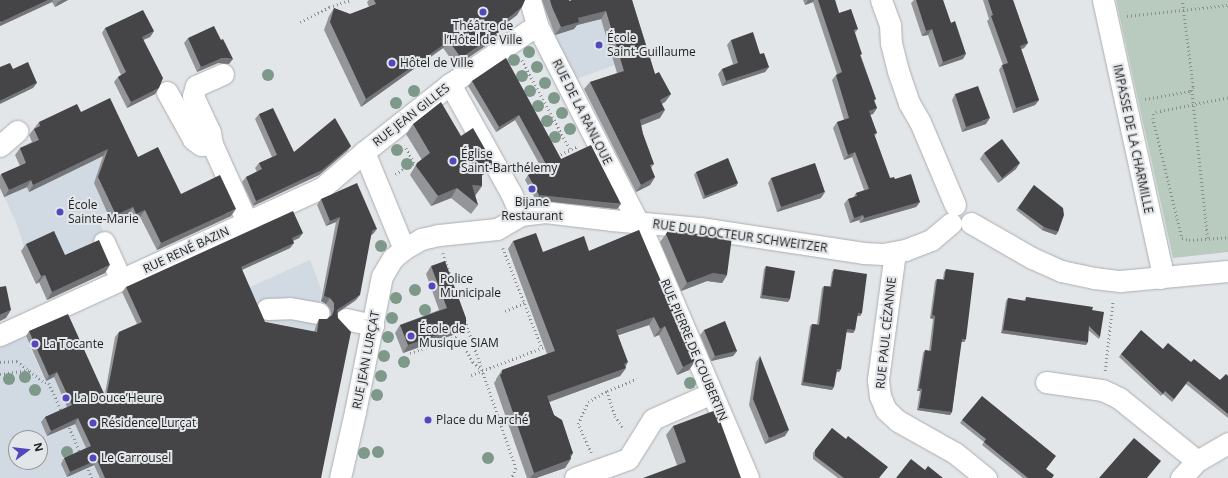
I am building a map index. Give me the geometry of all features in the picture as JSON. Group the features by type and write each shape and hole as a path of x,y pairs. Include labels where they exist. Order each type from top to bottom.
{"street":[{"name":"RUE DE LA RANLOUE","path":"530,0 537,24 596,137 638,222"},
{"path":"881,0 890,25 891,43 898,71 909,103 920,122 959,217 1032,258 1062,271 1115,280 1160,278 1228,271"},
{"name":"IMPASSE DE LA CHARMILLE","path":"1104,0 1161,265 1160,278"},
{"name":"RUE JEAN GILLES","path":"364,152 450,84 537,24"},
{"path":"223,74 200,84 193,92 210,132 212,144 247,222"},
{"path":"450,84 505,181 521,215"},
{"path":"167,92 193,140 201,145 212,144"},
{"path":"0,146 17,131"},
{"path":"364,152 404,249"},
{"name":"RUE RENÉ BAZIN","path":"0,335 323,187 364,152"},
{"name":"RUE DU DOCTEUR SCHWEITZER","path":"521,215 545,212 700,228 863,253 896,252 931,240 959,217"},
{"name":"RUE JEAN LURÇAT","path":"340,478 384,271 393,258 414,242 431,236 497,229 521,215"},
{"name":"RUE PIERRE DE COUBERTIN","path":"638,222 748,478"},
{"path":"104,242 121,280"},
{"name":"RUE PAUL CÉZANNE","path":"896,252 878,380 880,396 886,410 898,421 928,436 955,453 986,478"},
{"path":"267,309 290,308 319,313"},
{"path":"346,319 373,325"},
{"path":"1046,382 1102,390 1119,398 1197,461"},
{"path":"575,478 628,459 653,419 712,393"},
{"path":"1181,478 1197,461 1228,443"}],"path":[{"path":"300,22 328,7 350,0"},
{"path":"1182,0 1195,105 1208,240"},
{"path":"1127,17 1228,4"},
{"path":"512,42 570,149"},
{"path":"1142,99 1192,90"},
{"path":"1228,98 1157,112 1153,118 1182,238 1189,240 1208,240 1228,237"},
{"path":"378,184 414,163 394,129"},
{"path":"555,156 596,137"},
{"path":"505,181 548,160"},
{"path":"501,242 542,348"},
{"path":"441,249 454,285"},
{"path":"1102,390 1115,280"},
{"path":"504,311 524,303"},
{"path":"463,314 516,468 512,478"},
{"path":"410,353 456,337 463,344 473,362 483,371"},
{"path":"471,375 553,344"},
{"path":"0,362 17,361 45,383 49,383 62,412"},
{"path":"0,374 28,370"},
{"path":"598,470 578,424 588,402 607,391 637,380"},
{"path":"607,391 620,424 640,440"},
{"path":"66,420 82,456"},
{"path":"86,463 92,478"}],"shaded area":[{"name":"École Saint-Guillaume","path":"541,0 624,0 641,55 577,79 554,35"},
{"name":"École Sainte-Marie","path":"114,126 148,194 97,217 108,241 111,270 47,300 39,283 36,284 16,222 0,188 0,179"},
{"path":"310,260 322,291 285,478 0,478 0,347 25,335 45,381 54,377 95,468 98,392 106,389 113,349"}],"green space":[{"path":"1116,0 1228,0 1228,252 1173,258"}],"building":[{"path":"0,0 48,0 1,22"},
{"path":"374,0 525,0 522,7 496,28 499,32 461,58 449,41 366,99 330,22 334,8 350,14 376,4"},
{"path":"550,0 632,0 655,74 659,72 671,94 660,100 665,110 640,120 643,134 654,164 650,165 655,177 641,185 590,82 624,71 606,11 578,18 579,22 561,27"},
{"path":"818,0 835,0 839,13 851,9 858,29 854,30 862,54 860,55 876,99 874,100 877,108 869,111 877,133 874,134 890,178 894,177 895,179 911,174 920,202 864,218 863,215 854,218 848,199 857,196 856,193 869,189 855,152 848,155 837,122 849,118 836,75 842,72"},
{"path":"916,0 943,0 951,23 955,21 966,54 943,62 932,29 926,31"},
{"path":"988,0 1013,0 1028,43 1020,46 1039,100 1016,108 1002,65 1008,63 991,16 993,15"},
{"path":"143,10 154,31 142,37 163,78 159,88 131,102 118,77 126,72 105,28"},
{"path":"214,26 221,40 223,39 233,59 222,58 201,67 188,38"},
{"path":"753,32 760,54 764,53 769,67 726,81 722,69 738,63 731,40"},
{"path":"506,58 561,159 591,145 621,204 539,195 528,175 547,166 519,115 499,127 472,81"},
{"path":"28,62 37,83 0,101 0,67 10,63 13,69"},
{"path":"978,86 990,118 966,127 955,94"},
{"path":"110,98 138,157 158,147 181,194 220,175 236,209 161,243 145,210 136,214 133,207 116,215 98,177 108,149 33,185 31,180 9,190 1,174 26,163 20,148 39,140 34,129 40,126 39,122 77,104 81,112"},
{"name":"Église Saint-Barthélemy","path":"441,102 461,136 473,128 493,163 482,171 482,186 472,185 478,205 457,188 438,196 416,166 417,163 430,153 413,124"},
{"path":"273,108 294,152 335,118 351,146 322,170 256,201 246,177 262,169 259,163 277,155 259,114"},
{"path":"1002,139 1020,163 1002,178 984,153"},
{"path":"728,158 738,183 705,196 696,172"},
{"path":"815,163 825,192 781,207 771,178"},
{"path":"357,183 377,229 372,231 360,295 337,310 338,318 351,332 321,478 105,478 97,460 70,472 64,458 91,446 78,418 51,431 45,417 72,405 57,372 49,376 29,331 68,314 106,398 119,332 142,322 126,287 293,211 303,233 292,238 294,243 241,267 265,322 317,332 319,319 327,319 332,315 334,310 334,303 330,298 324,296 340,217 330,221 321,199"},
{"path":"1034,185 1063,208 1064,215 1058,232 1044,227 1018,208"},
{"path":"639,230 695,361 683,367 665,326 660,329 654,317 616,330 628,362 624,364 626,368 547,396 554,415 562,420 573,453 570,455 571,459 534,473 500,375 502,370 555,351 513,241 536,233 543,252 584,236 589,251"},
{"path":"54,231 65,255 99,240 110,265 52,292 45,275 41,276 26,244"},
{"path":"668,231 732,237 727,275 713,273 687,283 666,234"},
{"path":"445,261 466,318 466,325 408,345 400,325 447,308 431,266"},
{"path":"766,266 795,271 790,299 762,295"},
{"path":"834,269 867,274 862,313 858,313 855,330 847,329 841,369 837,369 834,387 803,382 812,324 819,325 824,286 831,287"},
{"path":"946,269 974,273 966,339 962,339 952,412 919,408 922,389 919,388 925,350 931,351 935,316 932,315 937,279 944,280"},
{"path":"6,286 11,310 0,315 0,287"},
{"path":"1026,297 1093,307 1092,310 1104,312 1100,337 1089,326 1088,342 1003,330 1008,298 1026,301"},
{"path":"725,321 737,351 715,356 704,330"},
{"path":"1141,330 1163,349 1168,343 1191,362 1194,359 1220,380 1226,374 1228,376 1228,414 1188,381 1174,399 1165,391 1163,394 1121,354"},
{"path":"760,356 789,430 769,438 753,399"},
{"path":"982,396 1056,456 1046,469 1054,475 1052,478 1028,478 984,442 986,439 962,420"},
{"path":"716,410 741,478 643,478 686,462 673,426"},
{"path":"832,428 846,439 848,436 888,467 879,478 844,478 815,456 815,450"},
{"path":"1134,438 1161,461 1147,478 1099,478"},
{"path":"911,459 925,470 928,466 943,478 896,478"}],"place":[{"name":"Théâtre de l’Hôtel de Ville","path":"483,12"},
{"name":"École Saint-Guillaume","path":"599,45"},
{"name":"Hôtel de Ville","path":"392,63"},
{"name":"Église Saint-Barthélemy","path":"453,161"},
{"name":"Bijane Restaurant","path":"532,189"},
{"name":"École Sainte-Marie","path":"60,212"},
{"name":"Police Municipale","path":"432,286"},
{"name":"École de Musique SIAM","path":"411,336"},
{"name":"La Tocante","path":"35,344"},
{"name":"La Douce’Heure","path":"66,398"},
{"name":"Place du Marché","path":"428,420"},
{"name":"Résidence Lurçat","path":"93,423"},
{"name":"Le Carrousel","path":"93,458"}]}
